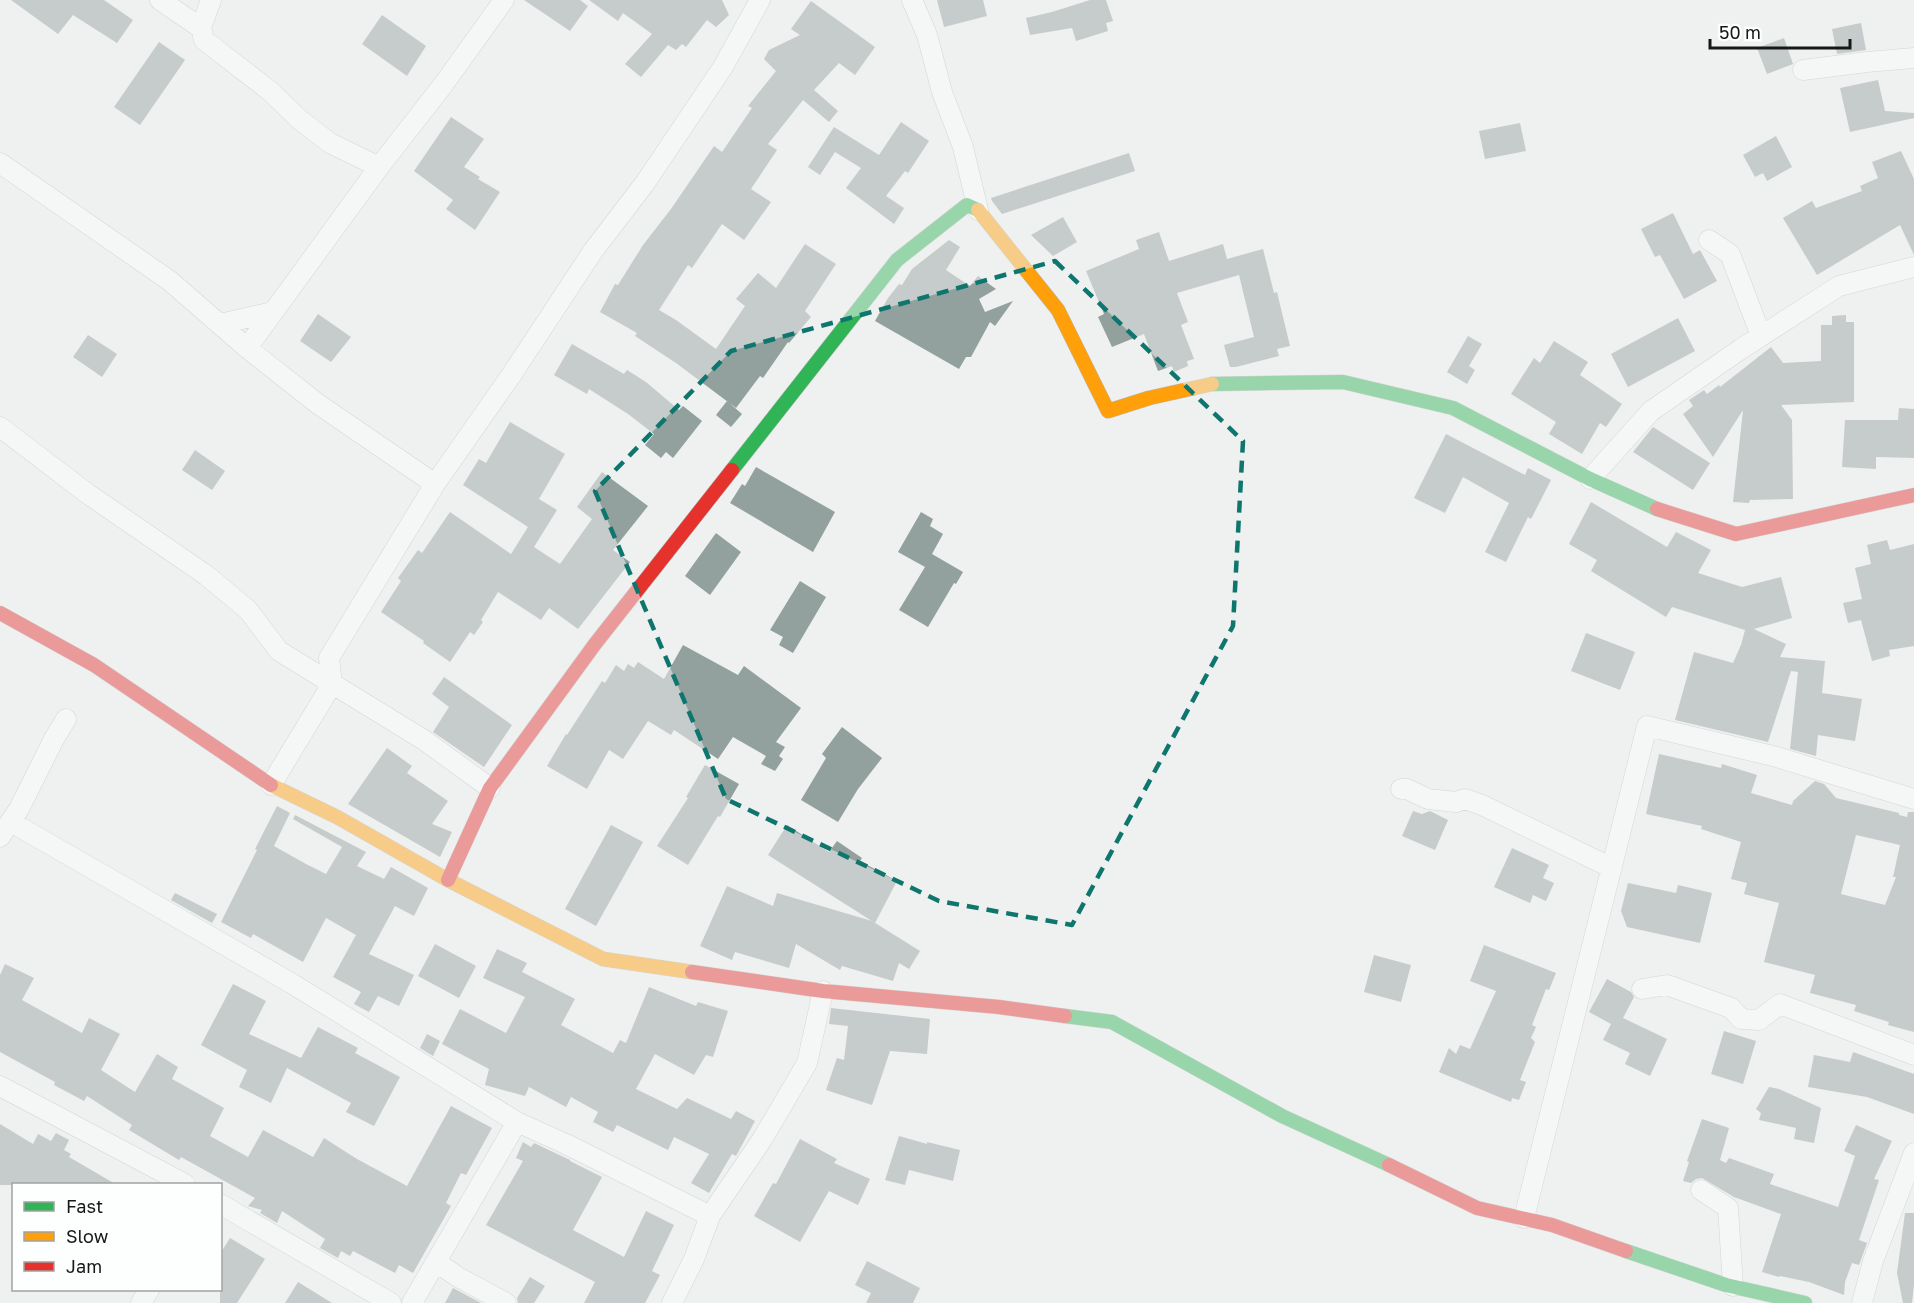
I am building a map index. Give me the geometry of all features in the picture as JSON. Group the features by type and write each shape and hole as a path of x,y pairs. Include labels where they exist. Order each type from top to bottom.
{"street":[{"path":"160,0 201,28"},
{"path":"211,0 201,28 204,40 270,91 300,120 330,143 379,167"},
{"path":"247,348 504,0"},
{"path":"271,785 332,684 329,658 435,484 512,374 593,251 645,183 723,67 760,0"},
{"path":"912,0 927,35 942,92 963,147 978,210"},
{"path":"1803,70 1914,58"},
{"path":"0,163 170,281 247,348 318,405 435,484"},
{"path":"448,880 490,788 595,644 897,260 967,205 978,210 1058,310 1108,411 1149,398 1210,384 1343,382 1453,408 1590,479 1652,507 1736,534 1914,495"},
{"path":"1709,240 1730,254 1761,336"},
{"path":"1590,479 1651,411 1761,336 1839,286 1914,267"},
{"path":"220,324 273,312"},
{"path":"0,427 88,494 206,575 248,610 279,651 424,740 490,788"},
{"path":"0,613 94,665 271,785 337,817 448,880 603,959 822,991 999,1006 1112,1022 1282,1116 1477,1208 1552,1225 1733,1286 1805,1303"},
{"path":"66,719 19,809 5,830 291,983 517,1122 710,1216"},
{"path":"1524,1218 1647,726 1773,756 1914,799"},
{"path":"1401,789 1407,789 1428,799 1456,802 1465,800 1482,805 1612,868"},
{"path":"1642,989 1667,985 1731,1008 1741,1019 1759,1020 1780,1004 1914,1055"},
{"path":"672,1303 694,1259 710,1216 763,1138 807,1063 822,991"},
{"path":"0,1086 181,1183"},
{"path":"412,1303 517,1122"},
{"path":"1862,1303 1873,1261 1914,1153"},
{"path":"1701,1191 1728,1208 1733,1286"},
{"path":"222,1205 392,1303"},
{"path":"436,1262 507,1303"}],"highlighted area":[{"path":"1055,261 1243,441 1233,626 1072,925 939,901 726,799 595,491 731,351"}],"building":[{"path":"11,0 104,0 133,20 117,43 73,15 58,34"},
{"path":"524,0 580,0 588,6 570,31"},
{"path":"589,0 722,0 729,15 716,27 707,20 686,47 682,44 676,50 668,45 641,77 625,64 652,34 623,13 618,21"},
{"path":"937,0 983,0 987,16 944,27"},
{"path":"1090,0 1106,0 1113,21 1106,23 1108,31 1076,41 1072,28 1030,35 1026,18"},
{"path":"811,1 875,47 855,75 839,63 814,90 838,111 829,122 803,100 768,144 777,150 751,189 771,202 744,240 722,224 692,268 688,265 659,310 716,349 745,306 736,299 758,273 776,288 805,244 836,264 805,311 811,317 788,342 763,378 760,376 736,408 676,363 635,336 637,333 600,312 615,284 618,285 643,245 714,146 722,152 752,108 748,106 776,71 764,59 769,50 800,35 791,29"},
{"path":"382,15 426,46 407,76 362,44"},
{"path":"1861,23 1866,50 1837,54 1832,29"},
{"path":"1784,38 1793,64 1767,74 1757,48"},
{"path":"159,42 185,60 140,125 114,107"},
{"path":"1878,80 1885,111 1914,113 1914,118 1850,132 1840,88"},
{"path":"451,117 484,139 464,167 480,177 478,179 500,192 475,230 446,209 453,200 414,171"},
{"path":"901,122 929,141 908,173 905,171 886,196 904,208 894,224 846,188 861,168 835,152 820,175 808,167 834,127 879,155"},
{"path":"1520,123 1526,151 1485,159 1479,131"},
{"path":"1776,136 1792,167 1767,181 1763,173 1755,177 1743,155"},
{"path":"1901,151 1914,179 1914,255 1900,225 1817,275 1783,218 1812,201 1816,208 1862,191 1860,186 1878,178 1872,162"},
{"path":"1129,153 1135,171 1002,214 992,201 991,198"},
{"path":"1673,213 1693,254 1700,250 1717,281 1684,299 1660,255 1655,257 1641,229"},
{"path":"1063,217 1077,242 1053,256 1031,235"},
{"path":"1159,232 1169,261 1223,244 1227,259 1263,249 1274,293 1277,292 1290,346 1277,349 1279,356 1230,367 1224,345 1254,337 1239,275 1177,293 1188,322 1181,325 1194,359 1187,361 1188,366 1174,372 1172,366 1158,371 1144,334 1112,347 1098,317 1104,314 1086,271 1139,249 1136,240"},
{"path":"949,240 960,247 946,270 970,286 978,276 996,289 979,299 985,312 1013,301 995,326 990,322 971,357 966,357 959,369 875,321 888,298 899,284 902,285 912,269"},
{"path":"318,314 351,337 331,362 300,341"},
{"path":"1846,315 1846,322 1854,322 1854,402 1781,405 1792,420 1793,499 1733,502 1743,410 1713,457 1683,414 1693,406 1689,400 1704,390 1707,394 1719,385 1720,387 1771,347 1783,363 1821,361 1821,325 1832,325 1832,316"},
{"path":"1678,318 1695,351 1628,387 1611,354"},
{"path":"88,335 117,354 102,377 73,357"},
{"path":"1468,336 1482,344 1469,366 1475,370 1467,384 1447,372"},
{"path":"1554,341 1588,362 1580,375 1622,404 1606,427 1600,423 1582,454 1549,434 1556,422 1511,394 1534,358 1540,363"},
{"path":"572,344 624,374 627,370 646,382 679,410 683,406 702,421 673,458 666,452 661,458 645,445 654,434 628,414 589,389 587,394 554,375"},
{"path":"727,401 742,414 731,427 716,415"},
{"path":"1899,408 1914,409 1914,458 1876,457 1876,469 1842,467 1845,420 1898,420"},
{"path":"510,422 565,454 539,499 557,510 534,547 560,564 592,519 577,507 602,472 648,506 613,550 630,562 578,629 549,608 541,620 498,592 481,620 483,622 474,635 470,632 450,662 381,612 401,581 398,578 418,550 422,553 450,512 511,554 528,527 463,485 479,459 486,463"},
{"path":"1653,427 1710,463 1693,490 1633,452"},
{"path":"1446,434 1525,475 1528,468 1551,480 1531,519 1528,517 1506,562 1485,552 1509,503 1463,477 1445,513 1414,498"},
{"path":"195,450 225,471 212,490 182,470"},
{"path":"756,467 835,512 813,552 730,503 742,484 745,486"},
{"path":"1591,502 1667,547 1676,532 1711,550 1698,573 1742,587 1781,577 1792,618 1754,629 1786,644 1780,657 1825,661 1822,693 1862,699 1855,741 1818,735 1816,756 1790,749 1798,672 1791,671 1768,742 1675,720 1694,652 1733,663 1745,630 1672,607 1666,617 1591,571 1597,560 1569,544"},
{"path":"921,512 933,519 930,526 943,534 932,554 963,572 928,627 899,610 925,567 898,552"},
{"path":"716,533 741,552 710,595 685,576"},
{"path":"1887,540 1890,550 1914,544 1914,646 1889,650 1890,656 1872,661 1861,620 1848,623 1843,603 1862,599 1855,568 1871,564 1867,545"},
{"path":"800,581 826,597 793,653 779,645 783,637 770,630"},
{"path":"1586,633 1635,652 1620,690 1571,671"},
{"path":"683,645 738,675 744,666 801,708 776,742 785,747 779,756 783,759 775,771 761,764 766,756 733,737 718,759 674,730 671,735 648,721 623,759 609,750 587,789 547,766 602,681 605,683 616,665 624,671 628,664 634,668 638,662 664,679"},
{"path":"444,677 512,725 484,767 433,732 449,707 432,694"},
{"path":"842,727 882,758 858,789 838,822 801,800 826,758 822,754"},
{"path":"387,748 412,766 407,773 448,801 432,824 452,832 440,857 348,804"},
{"path":"1659,754 1721,768 1722,764 1757,775 1751,793 1792,805 1793,801 1815,781 1824,784 1836,798 1907,817 1908,812 1914,812 1914,1032 1888,1025 1889,1022 1854,1011 1856,1005 1810,993 1815,975 1764,962 1779,903 1744,894 1747,883 1731,879 1741,842 1701,829 1702,826 1646,814","holes":["1856,835 1900,845 1893,877 1896,877 1885,905 1841,894"]},
{"path":"705,765 739,784 688,865 657,846 688,798 686,797"},
{"path":"277,806 290,813 274,846 306,864 326,874 342,847 293,819 295,815 366,852 357,866 384,879 391,867 428,888 414,916 395,906 369,954 414,975 399,1006 378,996 369,1012 354,1004 361,992 333,977 356,935 326,918 303,962 253,934 251,938 221,922"},
{"path":"1413,811 1422,814 1430,811 1448,820 1435,850 1402,836"},
{"path":"611,825 643,842 596,926 565,909"},
{"path":"787,825 829,852 837,841 862,858 860,861 897,881 875,923 768,855"},
{"path":"1512,848 1549,865 1543,878 1554,883 1546,901 1533,895 1530,903 1494,887"},
{"path":"1628,883 1676,893 1678,885 1712,893 1700,943 1627,927 1621,911"},
{"path":"727,886 773,906 777,893 872,921 920,951 909,969 899,963 893,981 842,966 840,970 796,944 789,968 735,952 732,960 700,946"},
{"path":"175,893 217,914 212,923 171,900"},
{"path":"435,944 476,966 459,998 418,976"},
{"path":"1484,945 1556,973 1549,990 1546,989 1532,1025 1536,1027 1531,1038 1535,1042 1520,1080 1526,1082 1519,1100 1512,1098 1511,1102 1439,1072 1449,1048 1456,1054 1460,1045 1470,1049 1496,991 1470,981"},
{"path":"497,949 527,963 522,972 575,999 561,1025 613,1053 620,1040 626,1043 649,987 696,1006 698,1002 728,1011 713,1057 706,1055 694,1075 655,1054 636,1089 677,1109 687,1098 731,1119 736,1111 755,1121 736,1156 732,1154 709,1193 691,1183 709,1154 674,1137 668,1150 617,1125 613,1132 593,1122 598,1112 571,1097 566,1107 529,1087 525,1096 485,1085 489,1069 442,1044 460,1009 506,1033 525,997 483,978"},
{"path":"1374,955 1411,965 1401,1002 1364,992"},
{"path":"5,964 34,978 22,1000 82,1033 89,1018 120,1034 101,1070 135,1092 157,1054 178,1067 172,1079 224,1108 210,1136 248,1157 263,1130 313,1157 324,1138 407,1186 451,1106 492,1128 466,1175 461,1173 446,1203 451,1206 413,1273 399,1265 395,1273 353,1251 350,1256 341,1251 338,1258 320,1248 325,1239 282,1211 277,1223 260,1213 262,1210 248,1206 255,1198 181,1157 179,1160 129,1130 132,1125 87,1096 84,1101 0,1052 0,975"},
{"path":"1607,979 1631,992 1634,997 1623,1018 1667,1039 1650,1076 1625,1064 1630,1053 1603,1040 1611,1024 1589,1012"},
{"path":"233,984 266,1001 249,1034 301,1058 318,1027 358,1048 355,1053 400,1077 374,1126 346,1112 351,1103 287,1068 271,1103 239,1087 247,1070 201,1045"},
{"path":"831,1008 930,1019 927,1054 890,1051 872,1105 826,1090 837,1058 844,1060 848,1026 829,1024"},
{"path":"1724,1031 1756,1041 1743,1084 1711,1074"},
{"path":"427,1034 440,1041 433,1056 420,1048"},
{"path":"1853,1052 1914,1074 1914,1114 1867,1097 1808,1087 1814,1055 1850,1062"},
{"path":"1769,1087 1779,1089 1821,1108 1814,1143 1794,1139 1796,1128 1759,1120 1761,1113 1756,1109"},
{"path":"1702,1119 1729,1128 1720,1160 1726,1163 1729,1158 1774,1174 1770,1184 1838,1207 1855,1156 1844,1151 1856,1125 1892,1141 1874,1179 1879,1180 1859,1240 1867,1243 1859,1265 1852,1263 1845,1282 1844,1295 1809,1282 1762,1272 1781,1214 1734,1197 1702,1178 1691,1183 1683,1181 1689,1162 1687,1161"},
{"path":"0,1124 33,1144 38,1134 51,1141 56,1133 69,1140 64,1150 71,1154 69,1157 114,1183 12,1183 12,1185 0,1185"},
{"path":"899,1136 960,1150 953,1181 909,1170 905,1185 885,1180"},
{"path":"800,1139 837,1159 834,1163 870,1179 858,1205 829,1191 800,1242 754,1216 773,1183 776,1184"},
{"path":"523,1142 531,1147 534,1143 602,1177 573,1230 624,1257 646,1211 674,1225 652,1271 660,1275 645,1303 584,1303 595,1282 486,1225 523,1161 516,1158"},
{"path":"1905,1213 1914,1213 1912,1303 1903,1303 1897,1273"},
{"path":"230,1238 265,1259 237,1303 220,1303 222,1251"},
{"path":"867,1261 920,1288 913,1303 866,1303 871,1293 855,1285"},
{"path":"530,1277 545,1286 534,1303 518,1303 517,1298"},
{"path":"298,1282 332,1303 285,1303"},
{"path":"453,1288 481,1303 445,1303"}],"traffic: fast":[{"path":"732,470 897,260 967,205 978,210"},
{"path":"1212,384 1343,382 1453,408 1590,479 1657,509"},
{"path":"1065,1016 1112,1022 1282,1116 1389,1165"},
{"path":"1626,1251 1726,1285 1805,1303"}],"traffic: slow":[{"path":"978,210 1058,310 1108,411 1149,398 1212,384"},
{"path":"271,785 337,817 448,880 603,959 692,972"}],"traffic: jam":[{"path":"448,880 490,788 595,644 732,470"},
{"path":"1657,509 1736,534 1914,495"},
{"path":"0,613 94,665 271,785"},
{"path":"692,972 823,991 999,1007 1065,1016"},
{"path":"1389,1165 1477,1208 1552,1225 1626,1251"}]}
